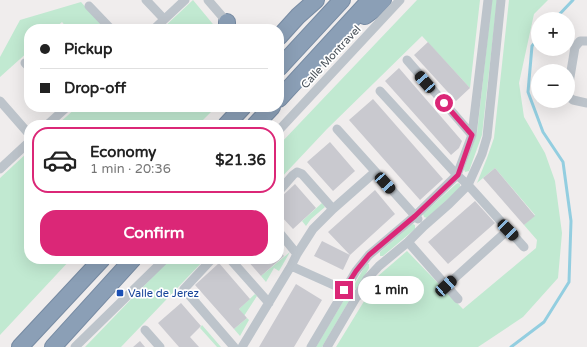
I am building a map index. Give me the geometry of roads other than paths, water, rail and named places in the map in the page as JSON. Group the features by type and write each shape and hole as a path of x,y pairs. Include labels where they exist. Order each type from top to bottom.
{"highway":[{"path":"284,31 298,16 316,0"},
{"path":"284,63 342,0"},
{"path":"284,94 370,0"},
{"path":"346,26 365,16 384,0"},
{"path":"231,120 238,112"},
{"path":"260,120 267,112"},
{"path":"20,347 97,264"},
{"path":"53,347 128,264"}],"street":[{"path":"146,0 164,19"},
{"path":"159,24 185,0"},
{"path":"208,0 226,24"},
{"name":"Calle Montravel","path":"284,125 400,0"},
{"path":"311,347 344,290 356,271 369,255 415,216 458,175 472,135 488,0"},
{"path":"328,347 367,279 378,266 408,242 468,185 482,154 487,137 501,0"},
{"path":"89,6 106,24"},
{"path":"587,41 580,41 575,47 568,89 568,96 573,100 587,102"},
{"path":"407,60 472,135"},
{"path":"380,91 524,247"},
{"path":"0,101 24,128"},
{"path":"52,120 61,112"},
{"path":"337,129 424,226"},
{"path":"0,169 24,147"},
{"path":"284,185 297,172 302,174 333,209"},
{"path":"242,347 313,229 375,172"},
{"path":"446,286 508,230"},
{"path":"284,238 297,254"},
{"path":"408,242 458,299"},
{"path":"369,255 378,266"},
{"path":"75,347 160,264"},
{"path":"207,264 184,289 234,347"},
{"path":"234,264 269,303"},
{"path":"291,266 358,296"},
{"path":"145,330 160,347"}],"waterway":[{"path":"562,12 573,0"},
{"path":"511,347 544,322 569,282 571,221 563,162 543,132 528,92 531,56"}],"place":[{"name":"Valle de Jerez","path":"120,293"}]}
